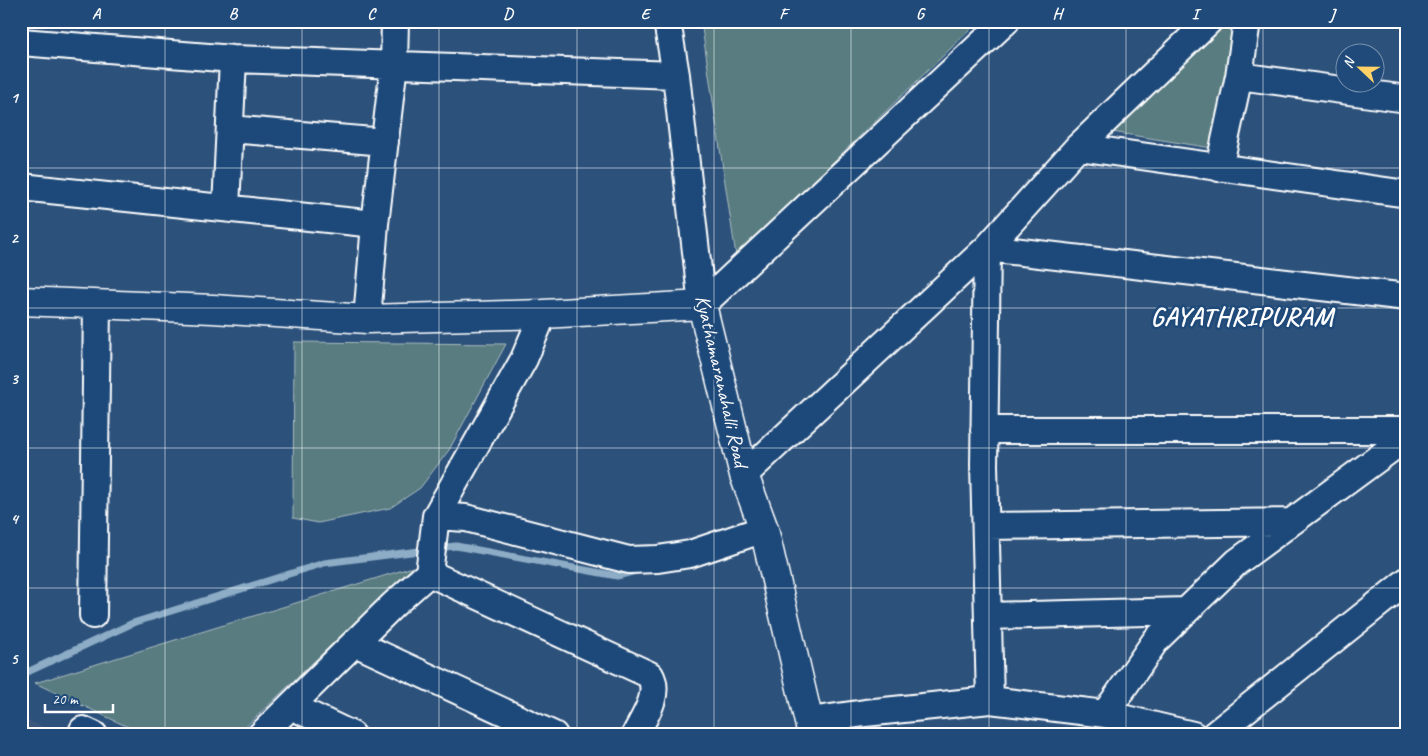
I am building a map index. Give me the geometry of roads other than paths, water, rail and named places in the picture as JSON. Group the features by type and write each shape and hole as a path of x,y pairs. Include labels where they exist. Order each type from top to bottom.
{"main road":[{"path":"21,301 213,309 367,319 543,314 702,305"},
{"name":"Kyathamaranahalli Road","path":"702,305 744,475 764,529 811,728"}],"street":[{"path":"367,319 375,224 394,64 394,21"},
{"name":"Kyathamaranahalli Road","path":"666,21 676,75 702,305"},
{"path":"702,305 1006,21"},
{"path":"744,475 987,248 1078,147 1209,21"},
{"path":"1219,168 1248,21"},
{"path":"21,42 233,59 676,75"},
{"path":"226,208 233,59"},
{"path":"1238,76 1407,99"},
{"path":"230,129 384,142"},
{"path":"1078,147 1407,194"},
{"path":"21,187 375,224"},
{"path":"987,248 1407,297"},
{"path":"987,248 984,430 990,700"},
{"path":"93,615 97,304"},
{"path":"261,735 355,643 430,558 436,516 524,359 543,314"},
{"path":"984,430 1407,430"},
{"path":"1105,714 1156,640 1237,562 1407,437"},
{"path":"436,516 466,518 629,560 658,559 690,554 764,529"},
{"path":"986,526 1290,522"},
{"path":"430,558 650,675 654,681 652,700 636,735"},
{"path":"1214,735 1407,581"},
{"path":"988,616 1186,611"},
{"path":"355,643 554,735"},
{"path":"811,728 867,724 990,700 1105,714 1193,735"},
{"path":"291,706 352,735"}],"waterway":[{"path":"437,548 456,546 617,576 636,571"},
{"path":"21,675 133,623 324,563 427,550"}],"district":[{"name":"GAYATHRIPURAM","path":"1242,316"}]}
